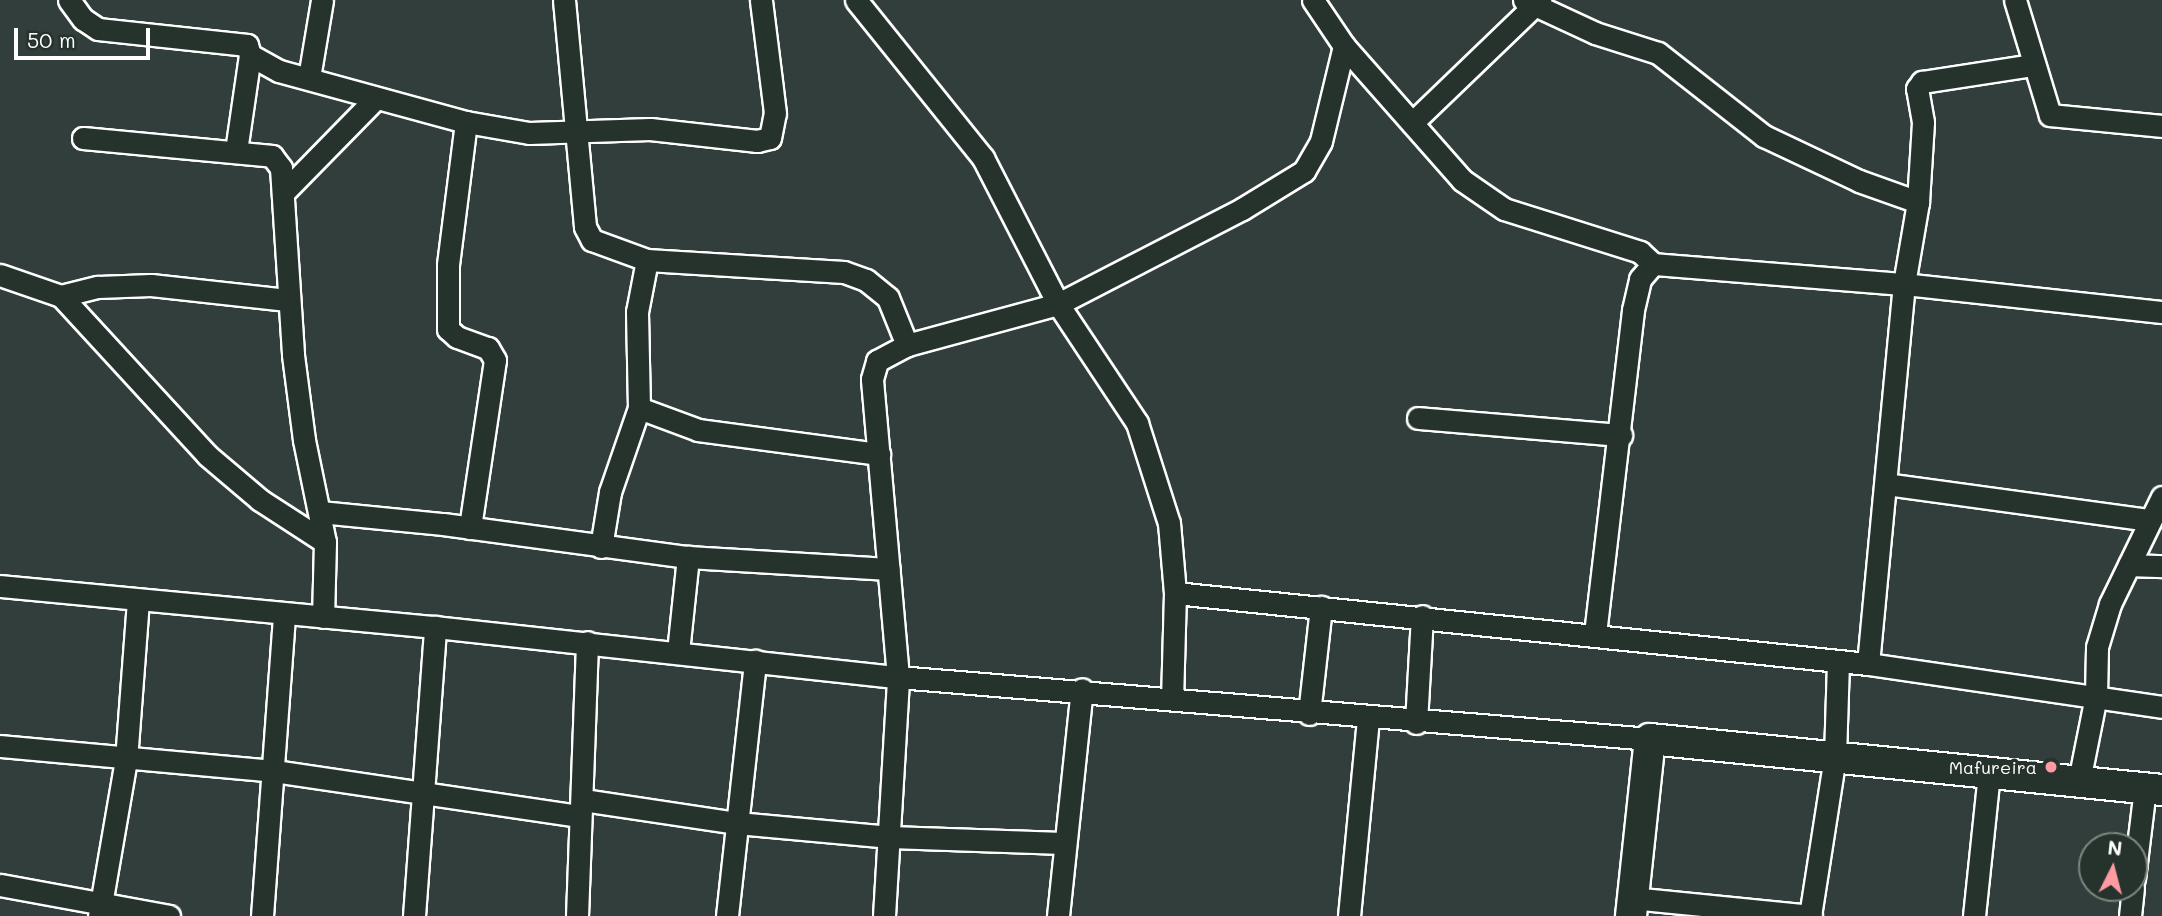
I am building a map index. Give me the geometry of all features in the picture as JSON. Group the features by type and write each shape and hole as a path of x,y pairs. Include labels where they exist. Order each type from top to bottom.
{"street":[{"path":"69,0 83,19 98,30 240,42 247,46 250,55 236,152"},
{"path":"309,78 322,0"},
{"path":"564,0 585,227 592,240 646,260 844,272 866,280 888,298 907,345"},
{"path":"250,55 279,71 466,122 530,133 577,134 650,129 757,141 770,138 775,113 772,69 761,0"},
{"path":"856,0 983,158 1058,304 1137,423 1169,523 1175,593 1172,698"},
{"path":"1313,0 1344,46 1462,180 1504,209 1640,252 1653,264 1904,284 2162,312"},
{"path":"2015,0 2050,115 2162,126"},
{"path":"1412,123 1533,2 1658,53 1764,136 1859,181 1918,202"},
{"path":"884,916 898,677 872,379 877,361 907,345 1058,304 1242,209 1304,171 1321,141 1344,46"},
{"path":"1868,664 1904,284 1918,202 1923,122 1917,89 1922,82 2033,65"},
{"path":"285,191 376,98"},
{"path":"466,122 448,265 448,329 457,337 488,348 495,360 470,528"},
{"path":"83,138 272,156 281,168 285,191 286,300 304,440 325,542 323,617"},
{"path":"601,547 610,492 639,408 637,312 646,260"},
{"path":"1595,634 1621,435 1633,310 1640,279 1653,264"},
{"path":"0,275 61,296 207,455 260,500 325,542"},
{"path":"61,296 98,287 151,285 286,300"},
{"path":"639,408 698,430 879,454"},
{"path":"1418,418 1621,435"},
{"path":"1886,484 2149,520"},
{"path":"2079,781 2096,696 2097,647 2110,604 2162,497"},
{"path":"320,512 470,528 688,557 889,569"},
{"path":"678,652 688,557"},
{"path":"2129,565 2162,566"},
{"path":"0,586 435,626 898,677 1082,689 1416,723 1650,739 2153,789 2144,832"},
{"path":"1175,593 1422,616 1838,663 1868,664 2162,707"},
{"path":"100,910 126,760 138,600"},
{"path":"1309,714 1321,607"},
{"path":"262,916 284,614"},
{"path":"1416,723 1422,616"},
{"path":"414,916 435,626"},
{"path":"576,916 587,642"},
{"path":"727,916 755,661"},
{"path":"1650,739 1632,907 1810,916 1835,757 1838,663"},
{"path":"1058,916 1063,843 1082,689"},
{"path":"1349,916 1368,718"},
{"path":"0,746 126,760 274,771 423,795 890,837 1063,843"},
{"path":"1974,916 1989,773"},
{"path":"0,885 59,893 100,910 169,916"}],"place":[{"name":"Mafureira","path":"2051,767"}]}
